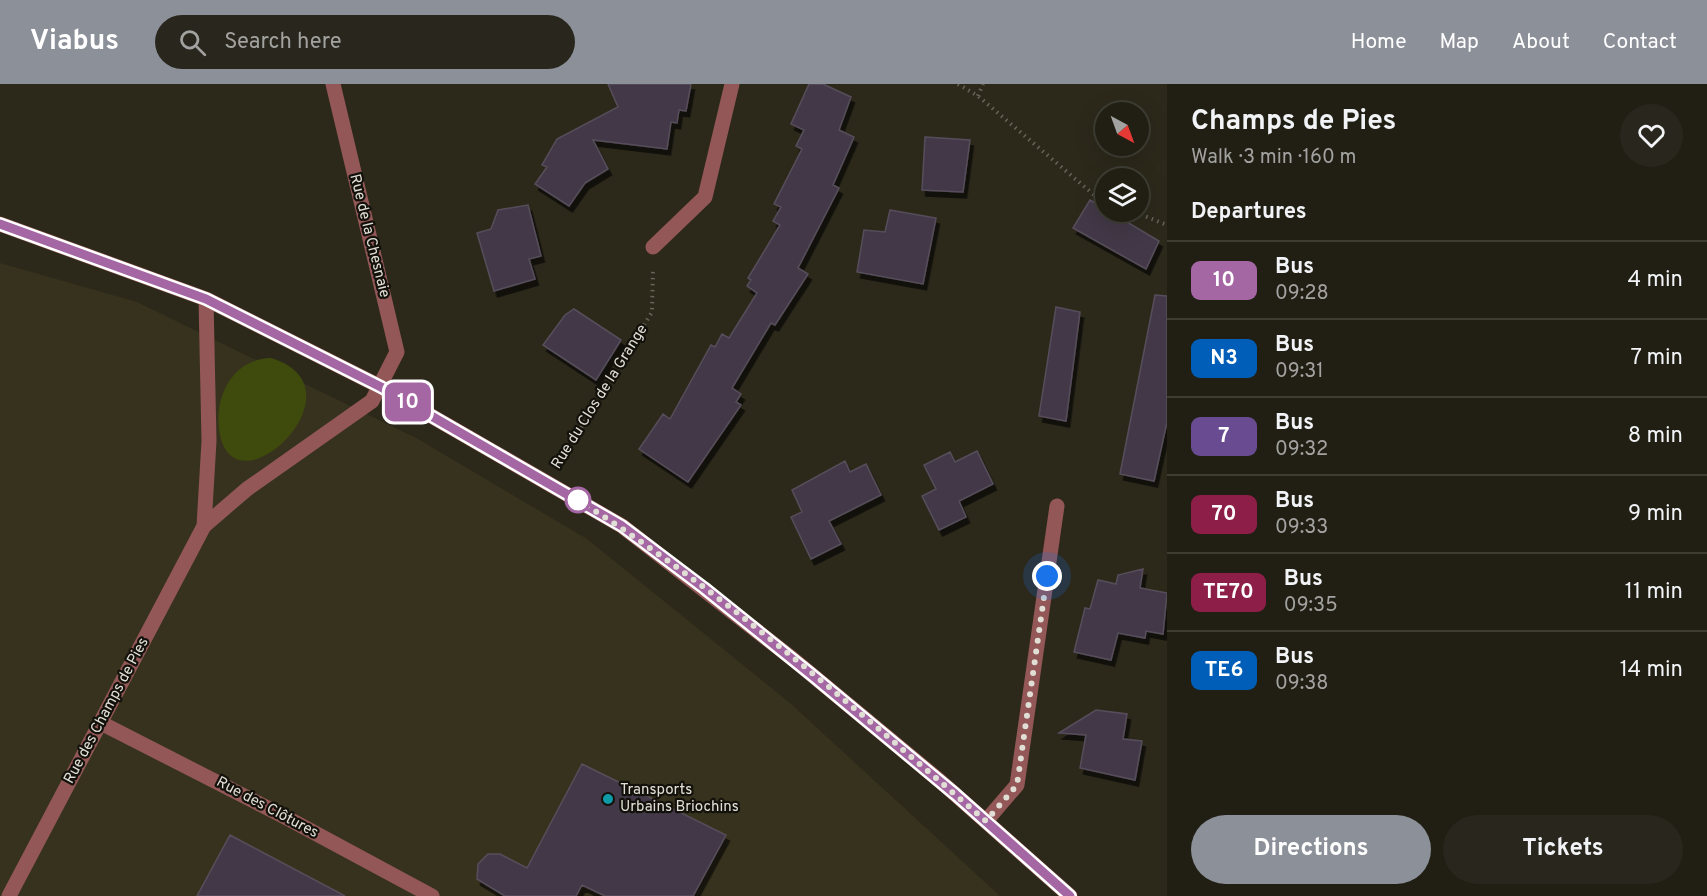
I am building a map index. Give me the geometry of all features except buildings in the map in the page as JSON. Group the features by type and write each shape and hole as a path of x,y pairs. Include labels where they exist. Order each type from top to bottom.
{"street":[{"name":"Rue de la Chesnaie","path":"204,526 247,489 372,401 397,352 333,84"},
{"path":"654,247 705,197 732,84"},
{"path":"0,224 206,299 381,387 622,526 704,588 986,821 1070,896"},
{"path":"204,526 209,441 206,299"},
{"path":"986,821 1017,785 1057,506"},
{"name":"Rue des Champs de Pies","path":"9,896 204,526"},
{"name":"Rue des Clôtures","path":"101,723 287,818 432,896"}],"path":[{"path":"958,84 978,96 1095,194"},
{"path":"978,96 982,84"},
{"path":"1149,218 1167,225"},
{"name":"Rue du Clos de la Grange","path":"548,482 652,312 654,247"}],"shaded area":[{"path":"0,263 137,302 418,439 587,539 790,703 1000,896 0,896"}],"green space":[{"path":"271,358 297,373 306,393 302,415 289,436 271,452 251,460 233,457 221,439 219,411 222,397 227,385 244,366 257,360"}],"bus line":[{"name":"10","path":"0,224 206,299 381,387 622,526 704,588 812,675 955,794 1070,896"}],"place":[{"name":"Transports Urbains Briochins","path":"608,799"}],"route":[{"path":"578,500 622,526 704,588 986,821 1017,785 1047,576"}]}
